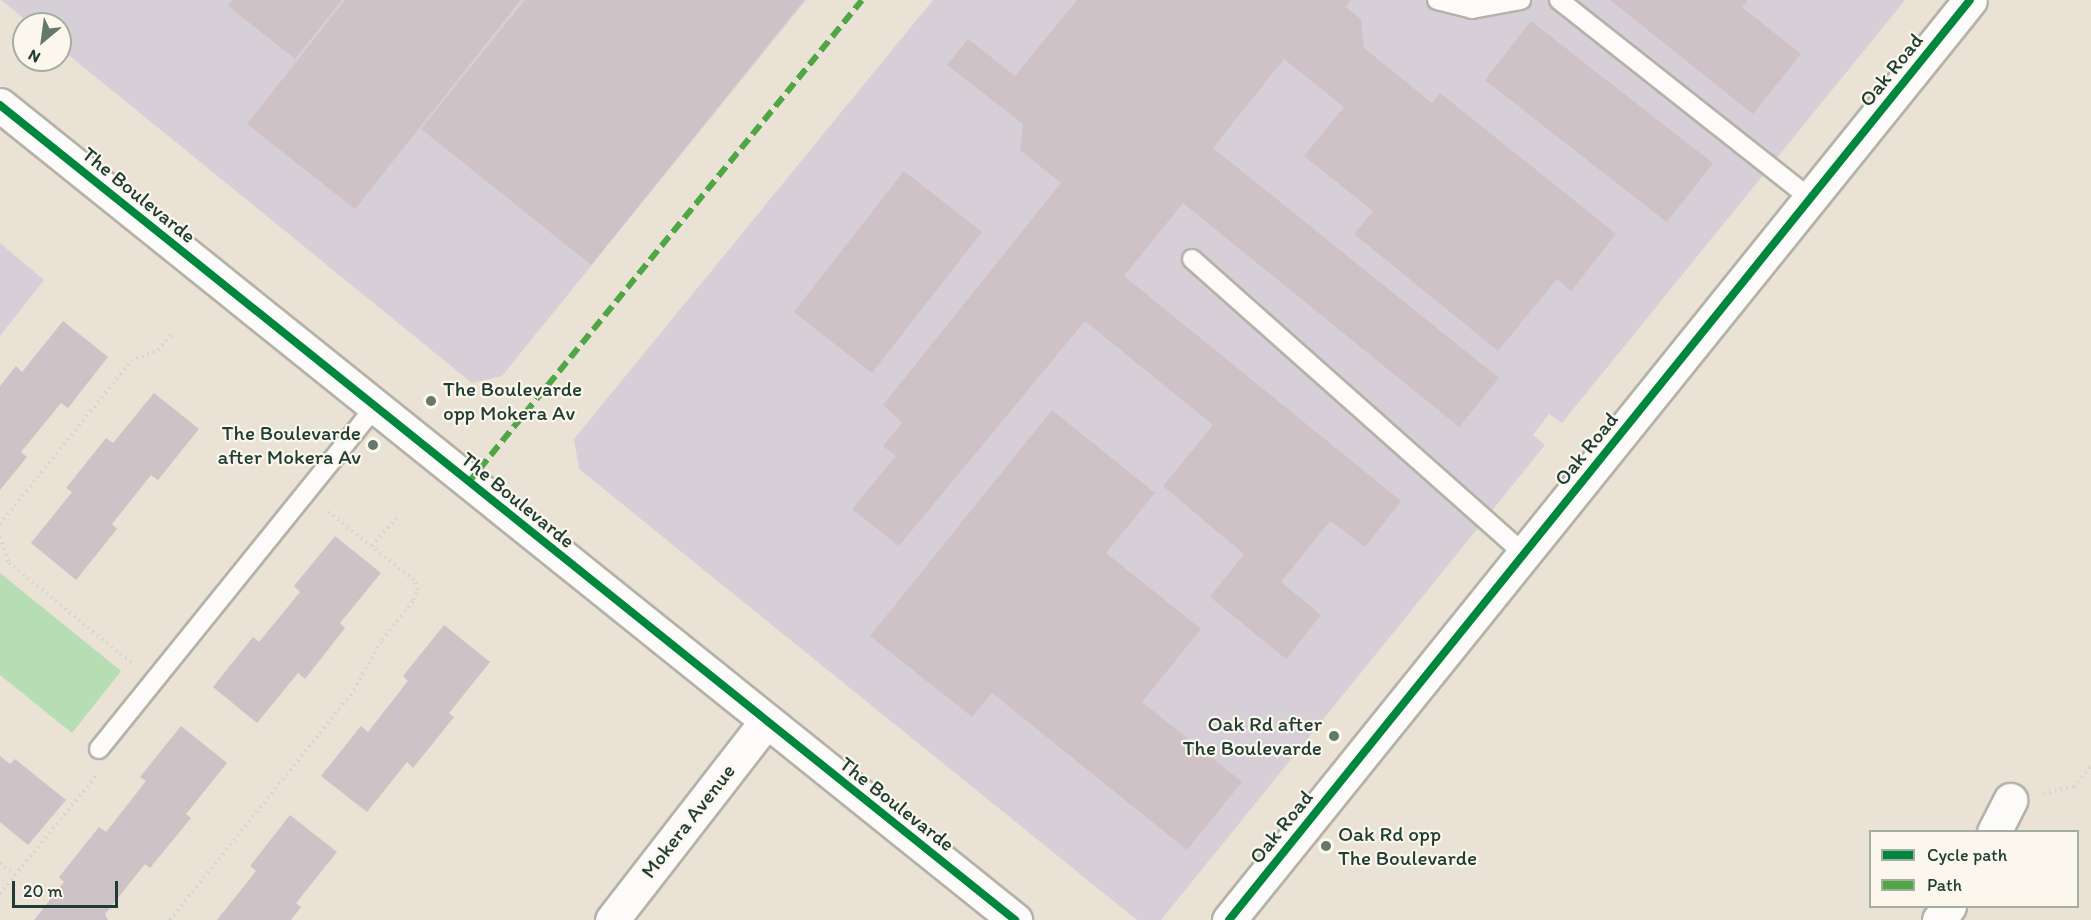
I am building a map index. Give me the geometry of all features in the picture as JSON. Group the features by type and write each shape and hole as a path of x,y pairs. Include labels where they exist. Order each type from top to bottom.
{"street":[{"name":"Oak Road","path":"1229,920 1970,0"},
{"name":"The Boulevarde","path":"0,105 765,723 1015,920"},
{"name":"Mokera Avenue","path":"612,920 765,723"},
{"path":"1995,830 2010,800"}],"lane":[{"path":"1437,0 1472,9 1521,0"},
{"path":"1559,0 1811,199"},
{"path":"1192,259 1524,554"},
{"path":"99,749 374,408"}],"path":[{"path":"0,524 131,361 158,350 171,335"},
{"path":"170,920 354,690 382,640 414,600 417,590 414,580 304,492"},
{"path":"372,546 397,517"},
{"path":"0,537 9,563 153,680"},
{"path":"2010,800 2074,786 2091,766"},
{"path":"0,894 83,792"},
{"path":"0,863 15,875"}],"shaded area":[{"path":"1,0 806,0 502,376 472,383 72,58 72,12 16,12"},
{"path":"933,0 1905,0 1562,423 1549,414 1533,435 1545,445 1161,920 1137,920 579,469 574,439"},
{"path":"0,243 44,280 0,336"}],"green space":[{"path":"0,573 121,671 72,733 0,675"}],"building":[{"path":"233,0 342,0 295,59 228,6"},
{"path":"345,0 521,0 355,209 247,124"},
{"path":"525,0 804,0 591,265 421,129"},
{"path":"1077,0 1351,0 1346,7 1361,19 1364,48 1432,103 1440,93 1616,234 1571,291 1557,279 1498,351 1354,234 1373,211 1304,156 1344,107 1284,59 1213,148 1499,378 1459,427 1183,203 1124,276 1401,501 1365,547 1330,521 1281,582 1321,615 1286,659 1210,597 1244,554 1163,486 1213,425 1085,321 899,546 852,509 896,456 883,446 902,423 883,405 1061,183 1020,150 1023,124 947,65 968,39 1015,76"},
{"path":"1610,0 1748,0 1742,7 1801,54 1753,114"},
{"path":"1531,21 1713,163 1667,222 1485,80"},
{"path":"904,171 982,232 872,373 794,312"},
{"path":"63,321 108,357 68,408 61,403 21,452 27,457 0,490 0,386 16,366 22,372"},
{"path":"154,393 199,429 158,480 151,475 112,524 117,529 76,580 31,543 72,492 66,488 106,438 113,443"},
{"path":"1052,410 1155,493 1106,553 1201,629 1142,702 1242,782 1187,850 992,693 972,717 870,636"},
{"path":"335,536 381,573 340,623 345,628 305,679 298,673 257,723 213,687 253,637 259,642 300,592 294,586"},
{"path":"444,625 490,662 449,713 454,717 413,768 407,762 367,812 321,776 361,726 368,732 408,681 403,676"},
{"path":"181,726 227,763 186,814 191,818 150,868 145,864 105,914 108,920 34,920 64,882 59,877 99,827 106,832 146,781 140,777"},
{"path":"0,756 10,764 15,759 66,800 28,845 0,822"},
{"path":"290,815 337,852 296,903 301,907 291,920 217,920 256,871 250,866"}],"marked path":[{"path":"468,483 862,0"}],"cycle path":[{"path":"1229,920 1970,0"},
{"path":"0,105 1015,920"}],"place":[{"name":"The Boulevarde opp Mokera Av","path":"431,401"},
{"name":"The Boulevarde after Mokera Av","path":"373,445"},
{"name":"Oak Rd after The Boulevarde","path":"1334,736"},
{"name":"Oak Rd opp The Boulevarde","path":"1326,846"}]}
